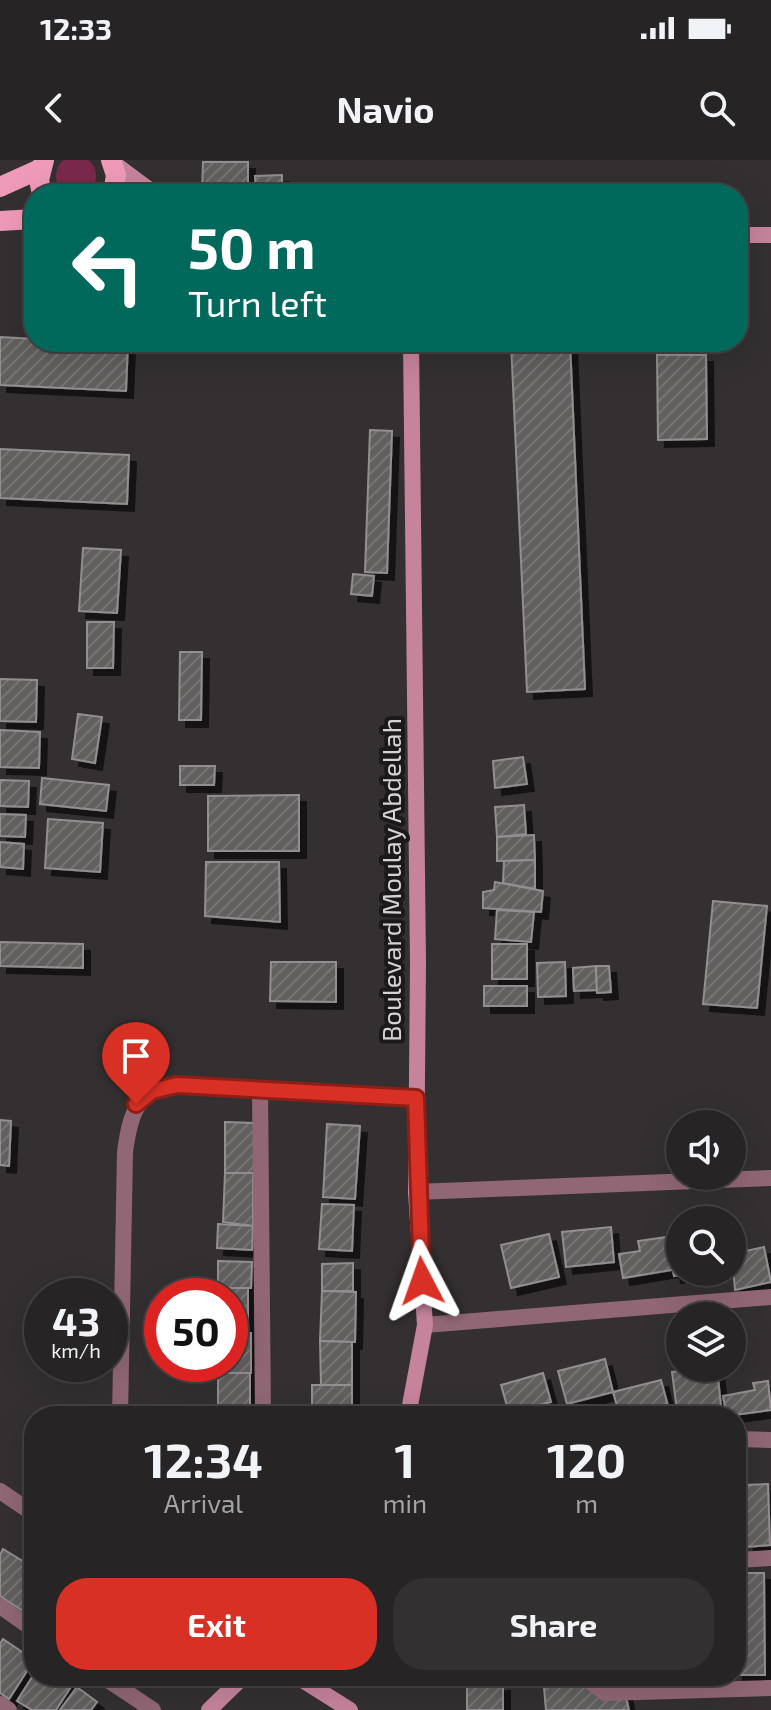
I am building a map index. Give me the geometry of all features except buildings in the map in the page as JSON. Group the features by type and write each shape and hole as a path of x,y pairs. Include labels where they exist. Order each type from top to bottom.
{"main road":[{"path":"112,161 116,175 115,184"},
{"path":"112,161 142,184"},
{"path":"0,187 42,164"},
{"path":"0,221 24,220"},
{"path":"748,235 771,235"},
{"name":"Boulevard Moulay Abdellah","path":"410,1406 425,1325 416,1192 418,915 411,352"},
{"path":"209,1710 234,1686"},
{"path":"312,1686 350,1710"}],"street":[{"path":"120,1406 125,1152 130,1117 144,1096 165,1086 416,1098"},
{"path":"260,1089 263,1406"},
{"path":"416,1192 771,1178"},
{"path":"425,1325 771,1297"},
{"path":"746,1439 771,1440"},
{"path":"0,1491 24,1507"},
{"path":"746,1559 771,1558"},
{"path":"0,1606 24,1623"},
{"path":"117,1686 153,1710"},
{"path":"596,1686 605,1693 771,1688"},
{"path":"0,1704 9,1710"}],"shaded area":[{"path":"68,158 84,158 94,168 94,184 58,184 58,168"}],"route":[{"path":"136,1104 152,1091 177,1085 416,1098 416,1192 422,1281"}]}
